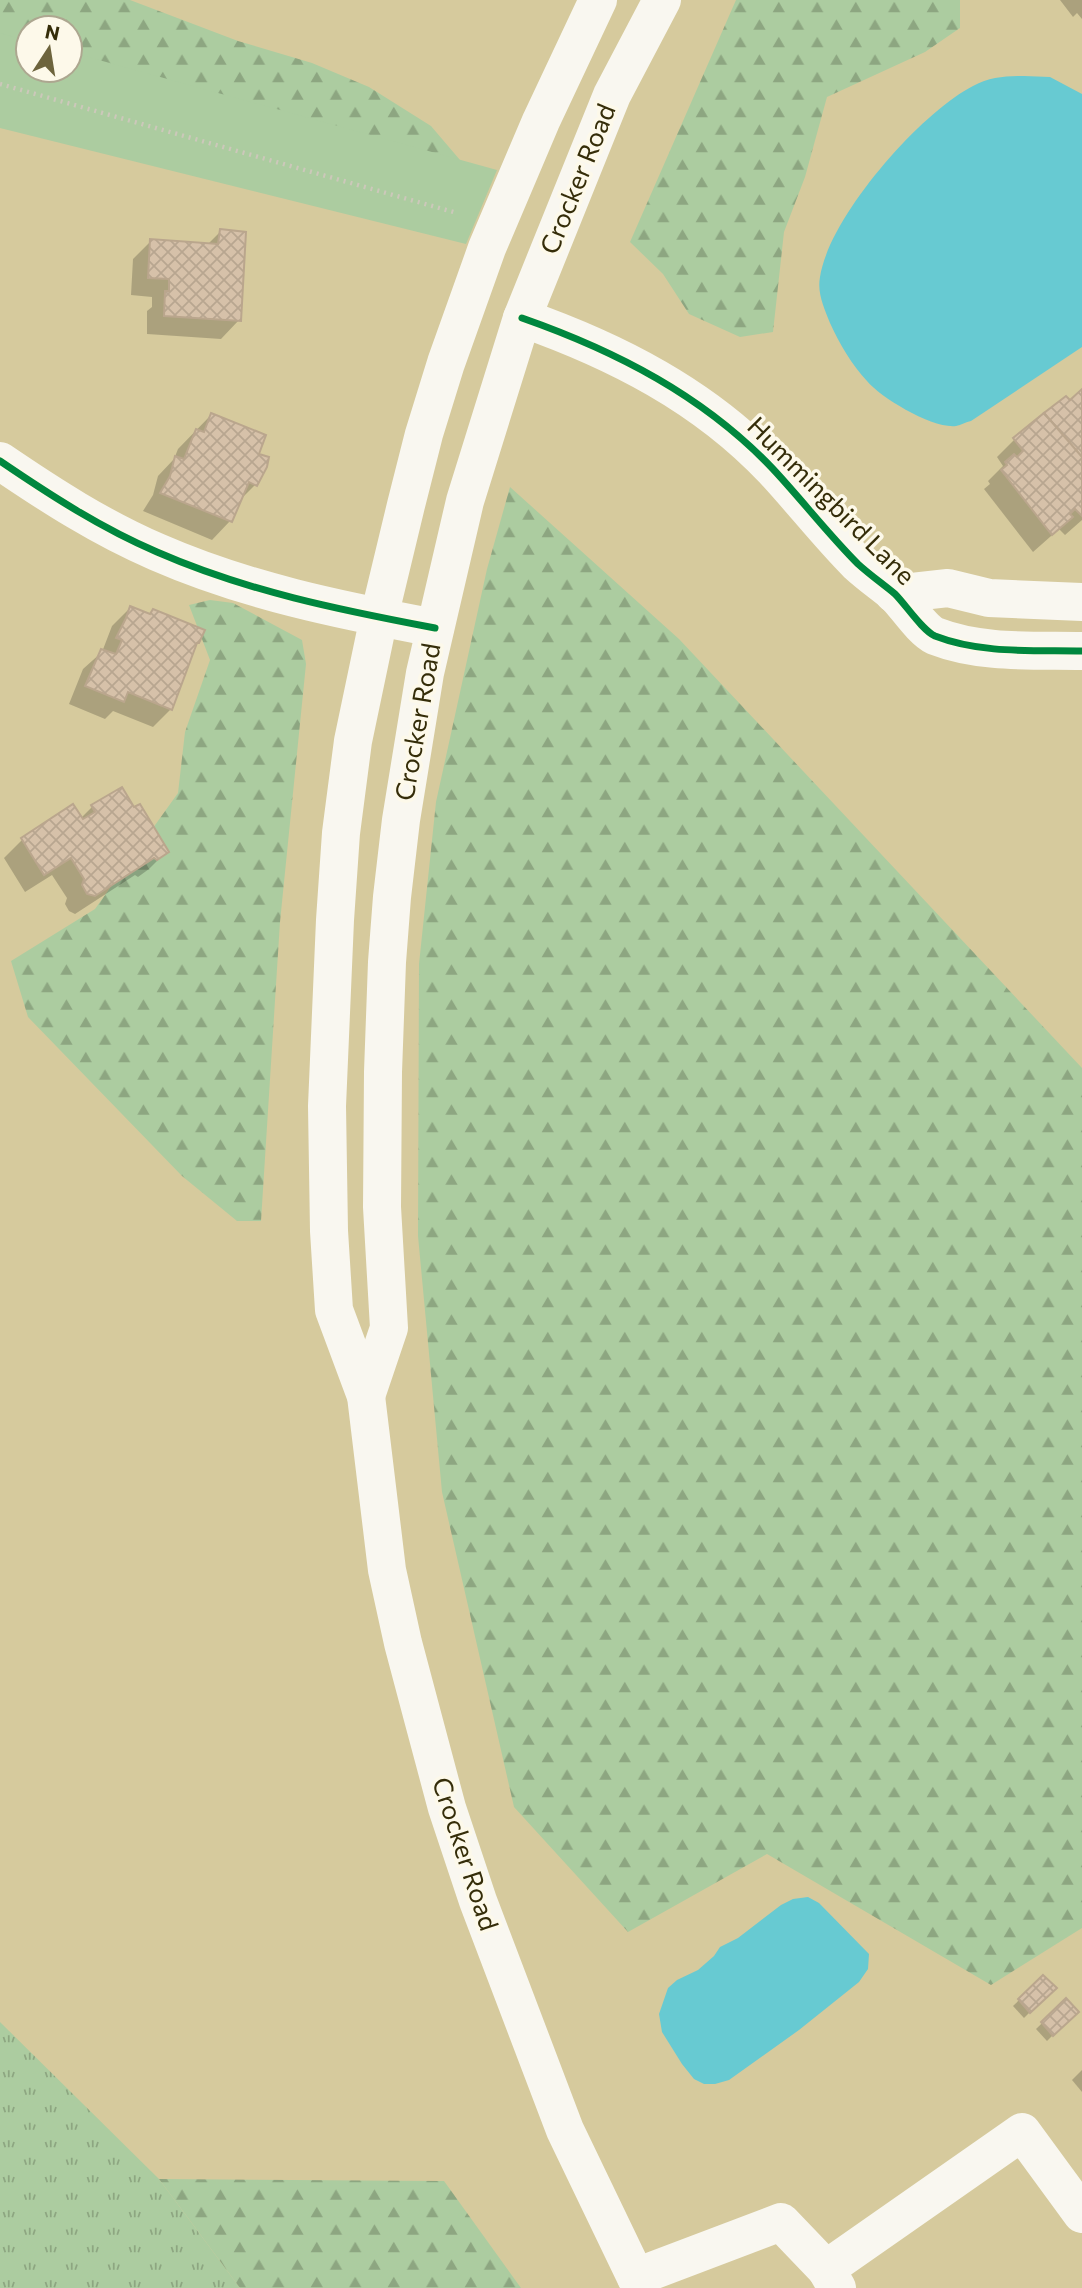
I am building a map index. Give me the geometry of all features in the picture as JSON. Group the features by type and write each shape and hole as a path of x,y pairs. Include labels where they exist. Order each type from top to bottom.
{"main road":[{"name":"Crocker Road","path":"598,0 509,192 468,300 424,434 379,617 353,741 341,833 332,960 327,1094 329,1231 334,1310 366,1396 387,1570 403,1643 447,1808 478,1900 565,2130 639,2283"},
{"name":"Crocker Road","path":"366,1396 389,1328 382,1207 382,1139 386,975 392,897 410,757 435,628 465,501 522,318 612,96 662,0"},
{"name":"Hummingbird Lane","path":"522,318 628,361 684,394 717,418 774,470 858,564 894,594 932,635 992,648 1082,651"},
{"path":"0,461 83,515 159,553 260,589 337,609 435,628"},
{"name":"Hummingbird Lane","path":"894,594 948,589 989,598 1082,602"},
{"path":"639,2283 781,2222 832,2278 1022,2132 1082,2214"}],"path":[{"path":"0,84 457,213"}],"green space":[{"path":"0,0 130,0 238,41 312,63 369,87 431,126 460,160 0,128"},
{"path":"736,0 960,0 960,28 925,52 827,97 805,177 784,232 773,332 740,337 689,314 663,274 630,242"},
{"path":"0,33 14,37 14,84 84,84 84,56 497,170 466,244 0,128"},
{"path":"510,487 679,639 1082,1068 1082,1928 991,1985 767,1854 628,1932 514,1807 442,1492 418,1236 419,964 436,802 487,569"},
{"path":"210,600 233,603 302,640 306,664 280,922 261,1221 237,1221 182,1176 28,1017 11,961 95,909 178,793 185,732 210,660 189,605"},
{"path":"0,2022 159,2179 240,2288 0,2288"},
{"path":"159,2179 444,2181 521,2288 240,2288"}],"water":[{"path":"1050,77 1082,94 1082,347 971,421 946,426 921,418 895,404 861,375 846,354 830,323 820,295 820,277 827,253 858,197 904,142 952,99 973,86 998,78"},
{"path":"808,1897 819,1903 869,1954 868,1969 859,1982 799,2030 729,2080 704,2084 694,2079 662,2032 659,2014 668,1988 677,1980 698,1970 720,1947 738,1938 781,1905 793,1899"}],"building":[{"path":"220,229 246,232 241,321 164,316 165,291 169,291 169,279 148,278 150,239 218,244"},
{"path":"1082,389 1082,457 1044,413 1066,396 1070,400"},
{"path":"211,413 266,435 259,454 269,457 267,467 257,486 249,482 232,522 160,493 170,476 175,456 184,459 196,429 204,432"},
{"path":"1044,413 1082,457 1082,516 1075,509 1070,514 1073,517 1052,535 1001,470 1014,454 1017,457 1023,451 1013,438"},
{"path":"130,606 150,614 153,609 205,630 197,643 172,710 128,692 124,702 85,686 101,649 116,654 122,640 116,638"},
{"path":"122,787 134,807 140,804 169,852 157,860 154,858 95,896 87,894 82,885 84,879 71,858 44,875 21,838 73,804 83,819 95,812 91,805"},
{"path":"1043,1975 1057,1988 1030,2013 1018,1999"},
{"path":"1066,1998 1079,2012 1053,2036 1041,2022"}],"cycle path":[{"path":"522,318 625,361 718,419 773,469 858,564 895,594 935,636 989,648 1082,651"},
{"path":"0,461 96,522 136,543 191,566 294,598 435,628"}]}
